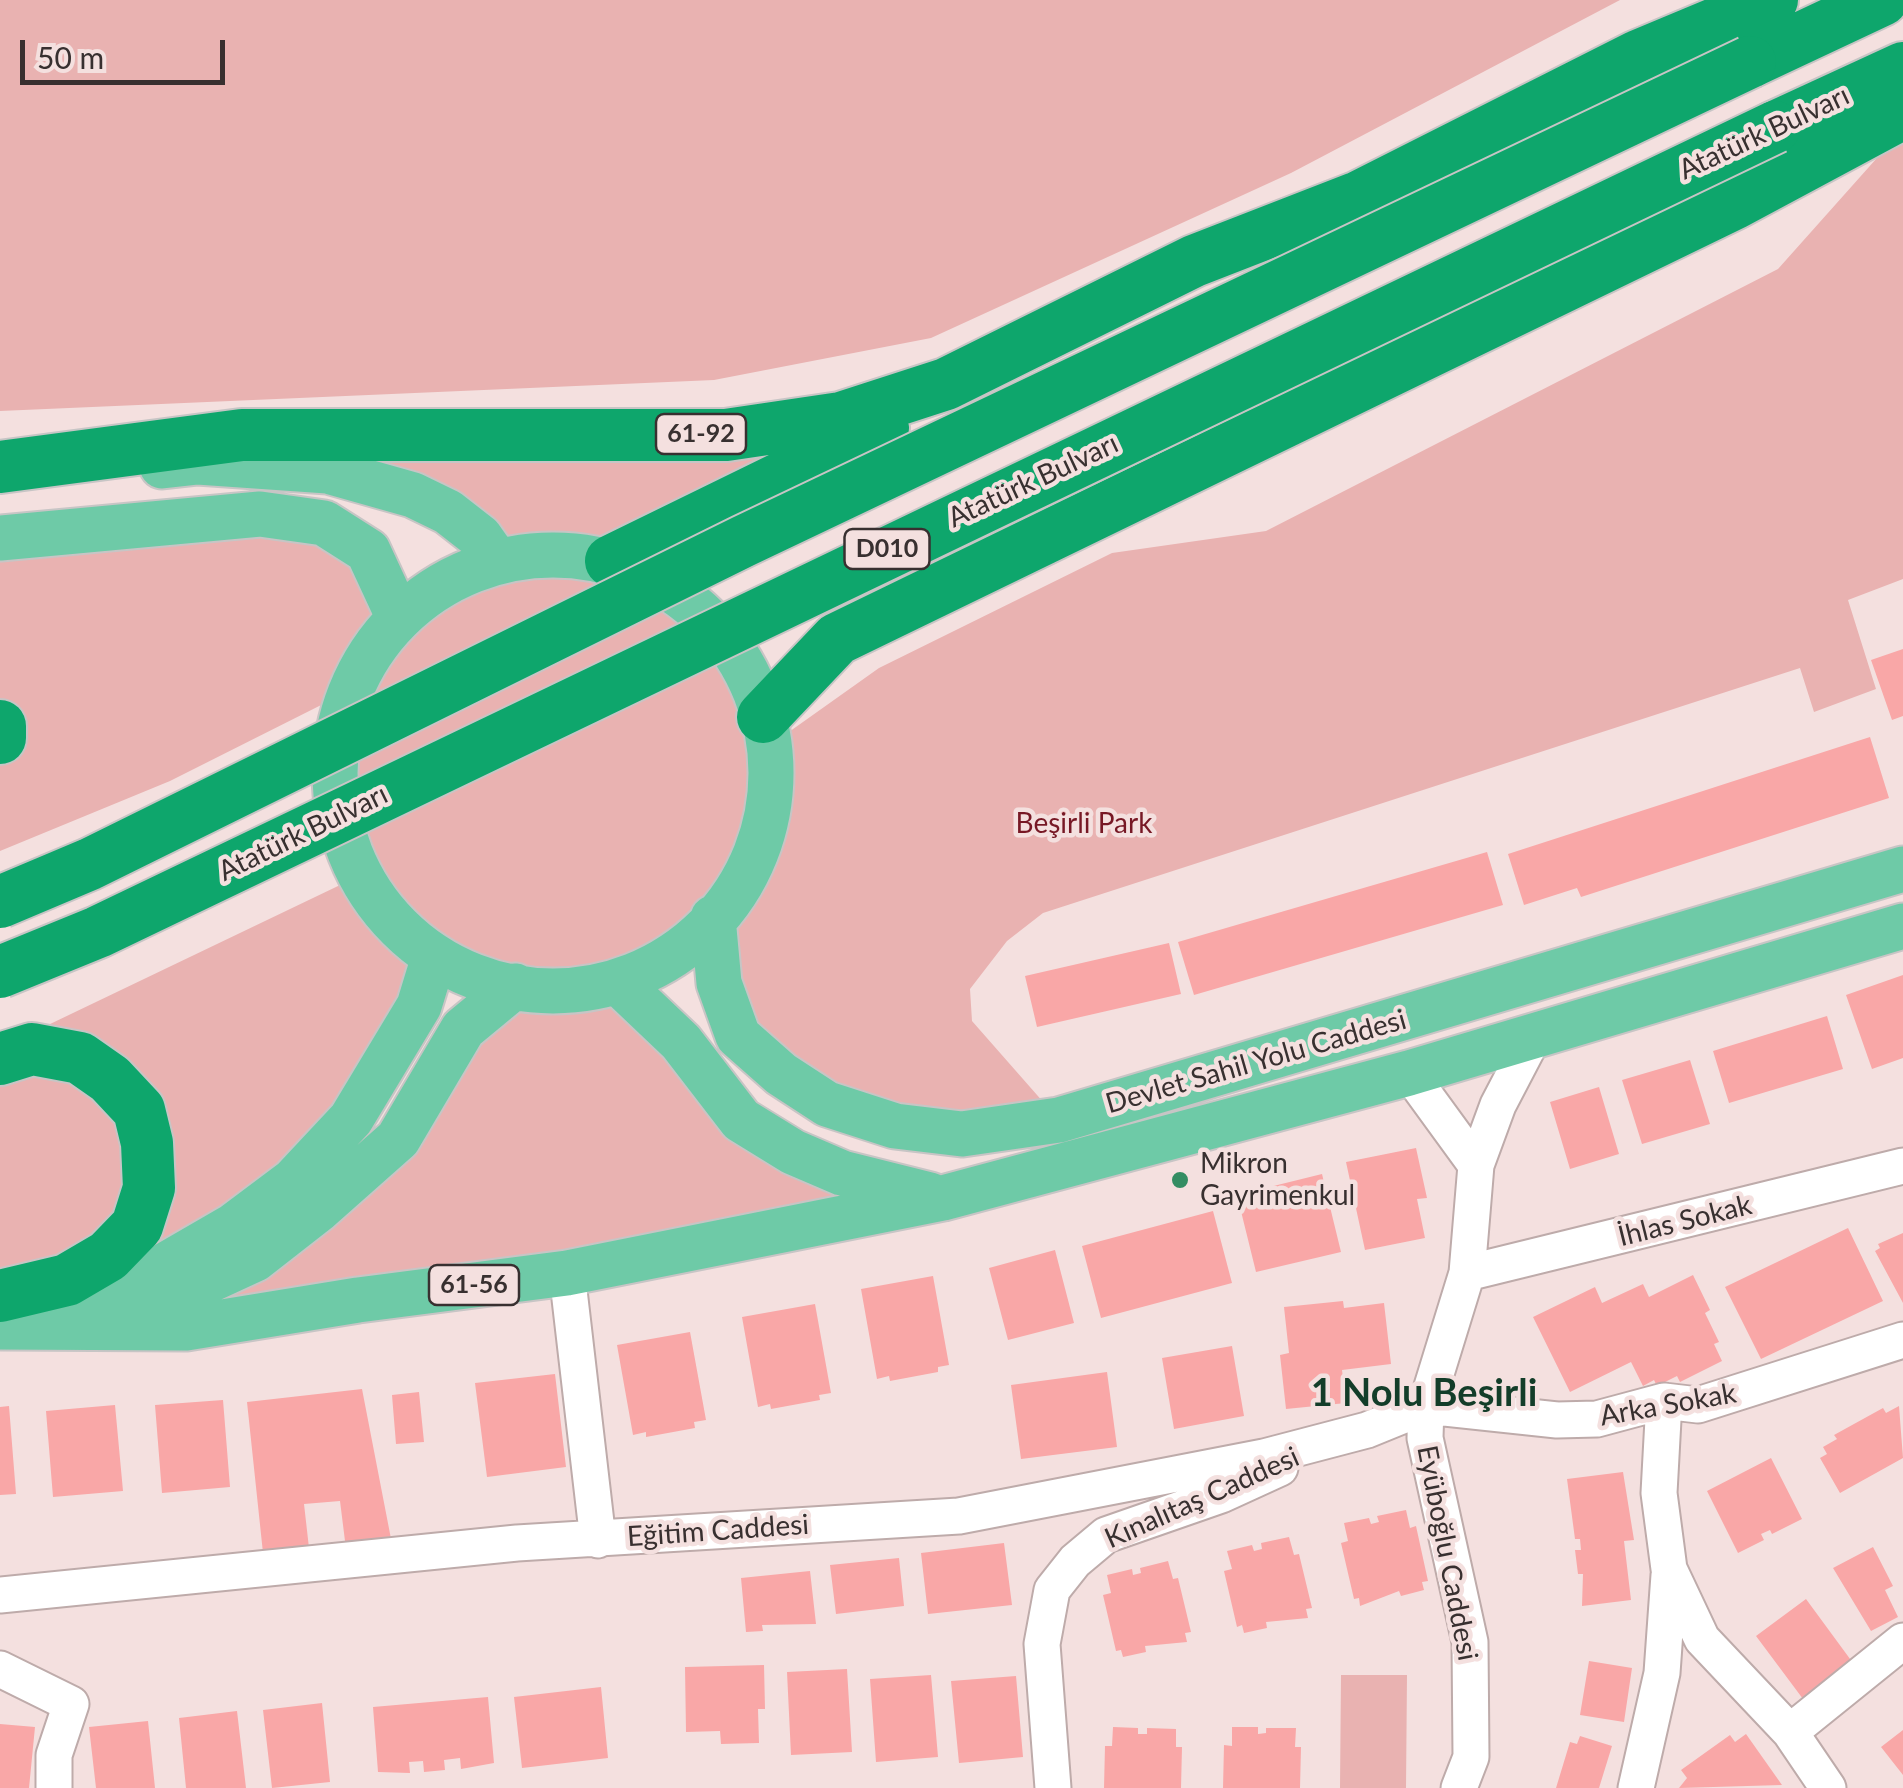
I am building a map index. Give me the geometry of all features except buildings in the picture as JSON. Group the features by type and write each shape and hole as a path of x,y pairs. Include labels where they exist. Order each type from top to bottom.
{"highway":[{"path":"611,560 1356,198 1638,56 1772,0"},
{"name":"D010","path":"0,902 90,864 744,542 1882,0"},
{"name":"Atatürk Bulvarı","path":"0,972 98,932 1903,68"},
{"path":"763,717 837,640 1735,203 1903,113"},
{"name":"61-92","path":"0,467 242,436 726,435 841,418 946,384 1194,261 1356,198"},
{"path":"0,726 0,738"},
{"path":"0,1058 32,1049 80,1058 110,1079 139,1110 147,1143 148,1188 137,1226 108,1256 6,1317"}],"main road":[{"path":"0,482 198,462 328,472 413,496 448,512 480,537 497,560"},
{"path":"0,538 260,514 324,522 368,550 398,618"},
{"path":"571,554 611,560 644,572 706,614 750,674 763,717 772,745 768,819 740,888 691,944 620,984 560,992 494,984 434,957 385,914 350,857 334,785 342,711 375,644 429,592 497,560 571,554"},
{"name":"Devlet Sahil Yolu Caddesi","path":"714,918 719,984 738,1036 781,1074 827,1104 895,1126 962,1134 1059,1120 1903,869"},
{"name":"Devlet Sahil Yolu Caddesi","path":"6,1317 186,1328 358,1300 568,1273 943,1198 1409,1072 1903,926"},
{"path":"6,1317 150,1274 233,1226 293,1181 351,1119 419,1006 434,957"},
{"name":"Devlet Sahil Yolu Caddesi","path":"620,984 681,1042 741,1120 794,1152 842,1172 943,1198"},
{"path":"6,1317 138,1314 255,1259 398,1139 463,1029 515,986"}],"street":[{"name":"Eyüboğlu Caddesi","path":"1459,1788 1471,1757 1470,1642 1424,1438 1426,1406 1466,1273 1476,1165 1498,1105 1534,1036"},
{"path":"1409,1072 1476,1165"},
{"name":"İhlas Sokak","path":"1466,1273 1903,1166"},
{"path":"568,1273 598,1540"},
{"name":"Arka Sokak","path":"1426,1406 1492,1415 1597,1419 1664,1401 1698,1405 1903,1340"},
{"path":"1636,1788 1662,1673 1669,1569 1659,1494 1664,1401"},
{"name":"Eğitim Caddesi","path":"0,1595 517,1544 730,1527 959,1516 1246,1461 1328,1440 1426,1406"},
{"name":"Kınalıtaş Caddesi","path":"1053,1788 1042,1644 1052,1590 1075,1561 1106,1535 1221,1495 1328,1440"},
{"path":"1669,1569 1702,1639 1790,1732 1828,1788"},
{"path":"1790,1732 1903,1641"},
{"path":"0,1668 71,1704 54,1755 54,1788"}],"green space":[{"path":"0,0 1620,0 1291,173 931,338 714,380 0,411"},
{"name":"Beşirli Park","path":"1903,134 1903,579 1848,600 1876,689 1814,712 1800,668 1043,913 1007,941 970,989 972,1021 1059,1120 895,1126 781,1074 715,938 685,947 621,984 870,1219 181,1320 255,1259 514,986 434,957 351,1119 151,1274 0,1277 0,1048 361,875 350,857 334,785 342,711 351,690 170,781 0,851 0,538 324,523 389,630 429,592 479,569 447,512 328,471 550,433 841,418 611,561 643,572 705,614 750,674 772,744 879,668 1112,553 1266,531 1778,269 1893,140"},
{"path":"1341,1675 1407,1675 1406,1788 1340,1788"}],"place":[{"name":"Mikron Gayrimenkul","path":"1180,1180"}],"district":[{"name":"1 Nolu Beşirli","path":"1424,1394"}]}
